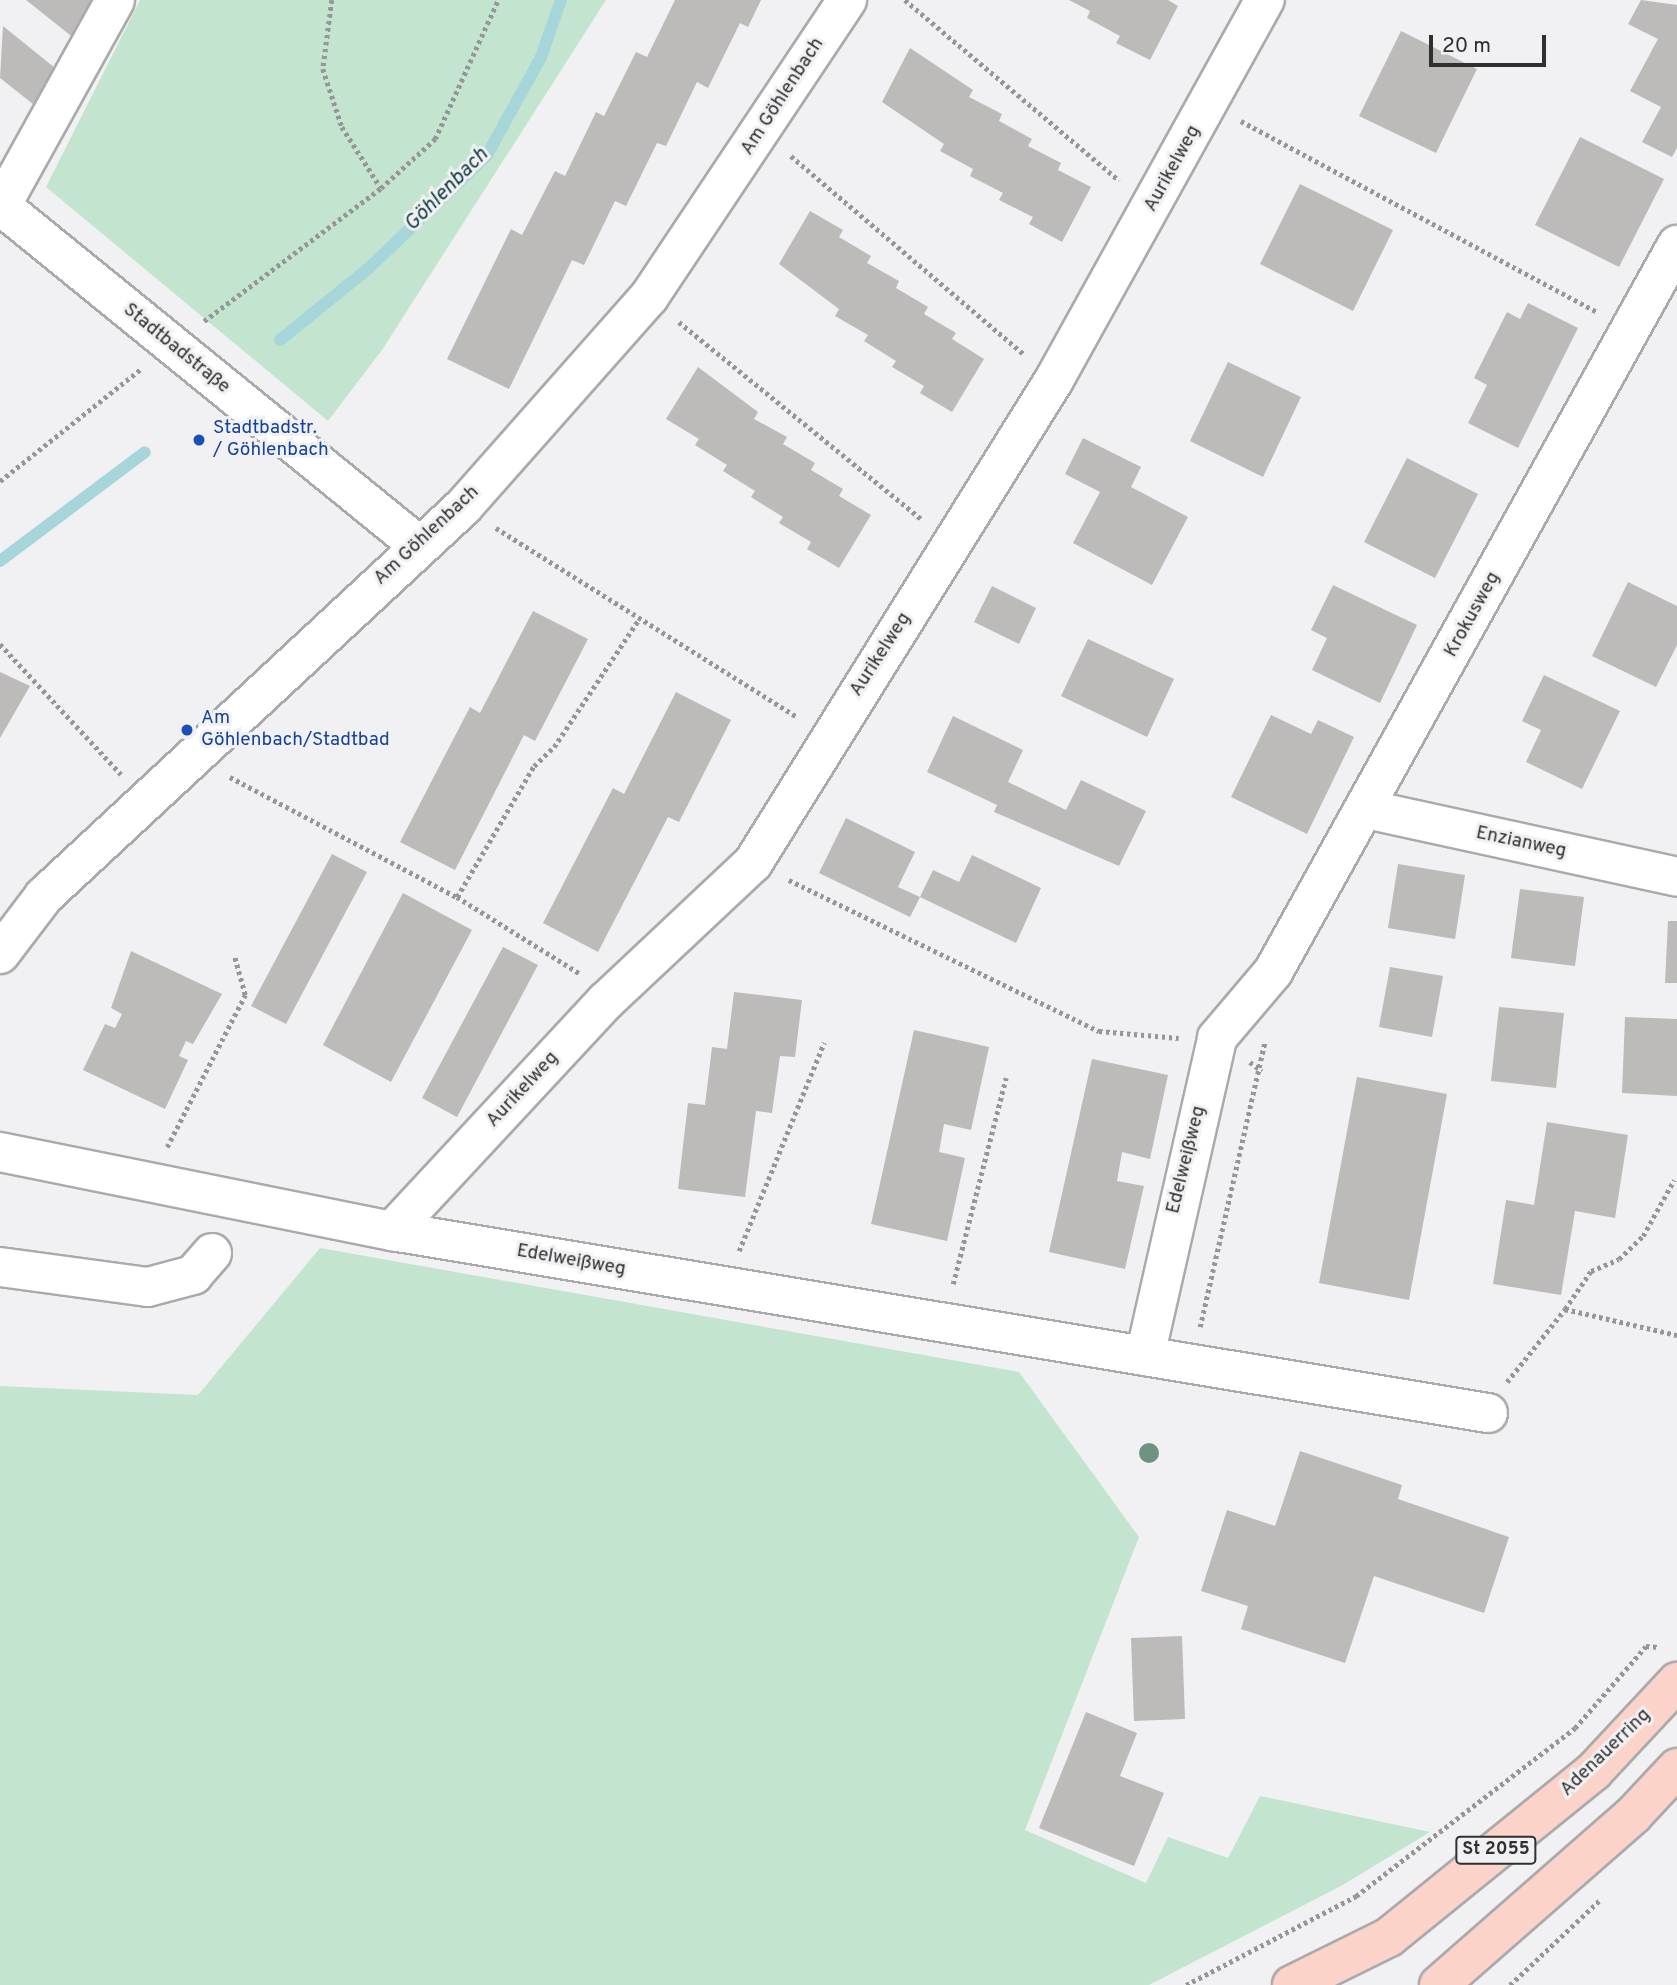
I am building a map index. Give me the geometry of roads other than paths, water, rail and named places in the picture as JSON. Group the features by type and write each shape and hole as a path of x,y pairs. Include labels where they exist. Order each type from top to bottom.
{"main road":[{"name":"Adenauerring","path":"1292,1985 1389,1937 1594,1771 1672,1665"},
{"name":"St 2055","path":"1439,1985 1634,1814 1677,1768"}],"street":[{"name":"Stadtbadstraße","path":"115,0 1,205 416,544"},
{"name":"Am Göhlenbach","path":"0,954 44,896 195,758 416,544 463,507 649,297 847,0"},
{"name":"Aurikelweg","path":"392,1231 614,993 753,863 828,737 953,544 1054,380 1152,208 1265,0"},
{"name":"Krokusweg","path":"1264,981 1366,809 1677,245"},
{"name":"Enzianweg","path":"1366,809 1677,877"},
{"name":"Edelweißweg","path":"1145,1356 1178,1191 1217,1038 1264,981"},
{"name":"Edelweißweg","path":"0,1152 392,1231 1488,1413"},
{"path":"0,1267 148,1287 193,1275 212,1253"}],"waterway":[{"name":"Göhlenbach","path":"280,340 370,267 487,155 541,57 561,0"},
{"name":"Göhlenbach","path":"0,561 145,452"}],"place":[{"name":"Stadtbadstr. / Göhlenbach","path":"199,440"},
{"name":"Am Göhlenbach/Stadtbad","path":"187,730"}]}
